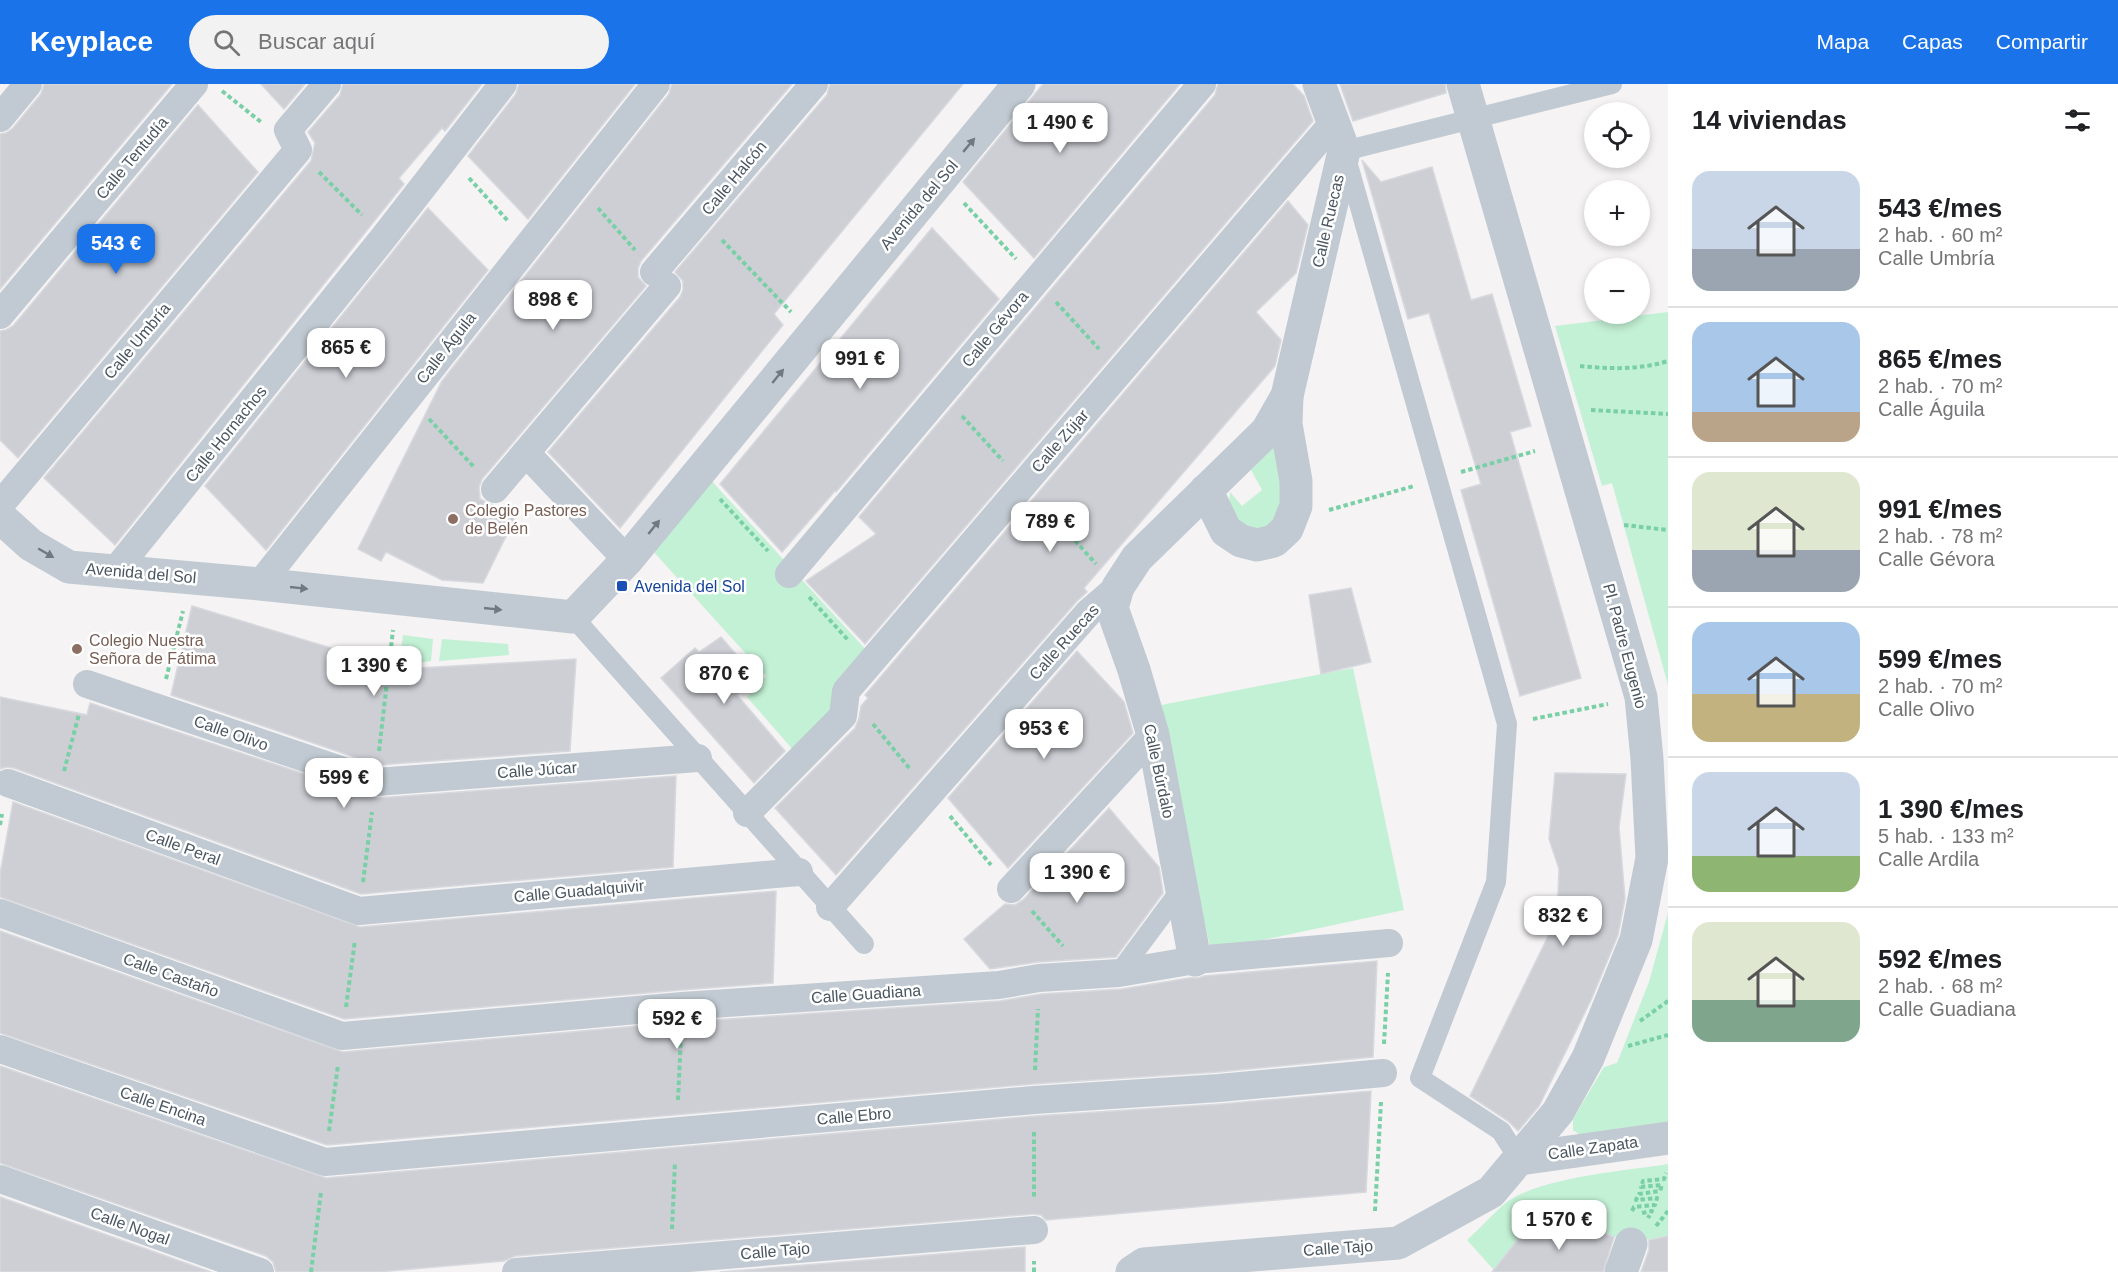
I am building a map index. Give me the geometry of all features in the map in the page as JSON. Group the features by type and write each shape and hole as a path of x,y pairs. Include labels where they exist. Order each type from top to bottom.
{"street":[{"path":"0,118 28,84"},
{"name":"Calle Tentudía","path":"0,315 194,84"},
{"name":"Calle Umbría","path":"0,505 298,150 288,130 327,84"},
{"name":"Calle Hornachos","path":"115,571 503,84"},
{"name":"Calle Águila","path":"260,584 656,84"},
{"name":"Calle Halcón","path":"495,489 526,453 661,279 701,218 814,84"},
{"name":"Avenida del Sol","path":"0,518 31,544 69,567 260,584 573,617 627,560 1019,84"},
{"name":"Calle Gévora","path":"789,574 1202,84"},
{"path":"1319,84 1339,136"},
{"name":"Pl. Padre Eugenio","path":"1463,84 1641,697 1647,759 1652,858 1636,939 1588,1058 1558,1112 1519,1159"},
{"name":"Calle Ruecas","path":"1206,490 1226,531 1241,541 1257,545 1274,541 1287,529 1296,506 1296,481 1286,424 1287,396 1339,136"},
{"name":"Calle Zújar","path":"747,813 843,716 846,691 1339,136"},
{"name":"Calle Ruecas","path":"830,907 1089,612 1118,587 1137,558 1267,431 1287,396"},
{"path":"526,453 627,560"},
{"name":"Calle Búrdalo","path":"1118,587 1112,608 1134,670 1153,735 1195,960"},
{"name":"Calle Olivo","path":"87,684 376,782"},
{"path":"1011,889 1153,735"},
{"name":"Calle Júcar","path":"376,782 698,758"},
{"name":"Calle Peral","path":"8,783 359,911"},
{"name":"Calle Guadalquivir","path":"359,911 799,872"},
{"name":"Calle Castaño","path":"0,913 342,1036"},
{"name":"Calle Guadiana","path":"342,1036 682,1006 999,985 1039,978 1119,973 1195,960 1389,943"},
{"name":"Calle Encina","path":"0,1049 325,1162"},
{"name":"Calle Ebro","path":"325,1162 1034,1100 1219,1088 1383,1073"},
{"name":"Calle Zapata","path":"1519,1159 1668,1138"},
{"name":"Calle Tajo","path":"1132,1272 1144,1264 1398,1243 1491,1192 1519,1159"},
{"name":"Calle Nogal","path":"0,1179 260,1272"},
{"name":"Calle Tajo","path":"516,1272 1034,1230"}],"lane":[{"path":"1519,1159 1502,1131 1420,1078 1496,882 1507,724 1339,136 1473,119 1612,84"},
{"path":"573,617 864,944"},
{"path":"1119,973 1182,888"}],"path":[{"path":"448,155 529,244"},
{"path":"576,184 661,279"},
{"path":"701,218 812,335"},
{"path":"1575,366 1599,368 1654,366 1668,362"},
{"path":"408,396 495,489"},
{"path":"1557,408 1668,414"},
{"path":"1320,513 1567,442"},
{"path":"1591,522 1668,530"},
{"path":"159,709 191,578"},
{"path":"56,801 87,684"},
{"path":"846,691 1011,889 1090,976"},
{"path":"1507,724 1641,697"},
{"path":"1630,1245 1652,1211 1631,1214 1634,1207 1655,1205 1658,1198 1636,1200 1639,1194 1660,1191 1662,1185 1641,1187 1643,1182 1664,1179 1667,1173 1645,1175"}],"green space":[{"path":"1668,312 1668,685 1612,483 1602,486 1555,326 1584,322 1650,324 1650,314"},
{"path":"1274,443 1284,502 1274,523 1258,536 1228,514 1230,492 1242,506 1262,490 1251,470"},
{"path":"708,477 879,664 794,751 747,697 766,676 652,550"},
{"path":"403,635 433,639 431,661 399,665"},
{"path":"442,639 508,644 509,655 439,661"},
{"path":"1353,668 1404,910 1211,951 1156,706"},
{"path":"1668,913 1668,1125 1583,1137 1573,1130 1573,1119 1604,1067 1617,1063 1649,982"},
{"path":"1668,1164 1668,1236 1645,1240 1638,1245 1573,1221 1523,1233 1494,1270 1467,1240 1502,1206 1522,1193 1584,1176"}],"building":[{"path":"44,84 172,84 0,289 0,134 13,128 41,94"},
{"path":"261,84 305,84 284,109"},
{"path":"343,84 482,84 445,131 442,128 399,178 404,184 115,545 44,478 311,161 315,143 308,132 340,95"},
{"path":"519,84 635,84 528,219 468,156 516,94"},
{"path":"672,84 792,84 641,261 638,277 646,286 482,479 479,487 480,499 516,516 483,583 442,580 386,552 381,561 358,549 442,381 669,94"},
{"path":"830,84 963,84 774,314 783,325 620,528 548,452 680,297 683,281 675,272 827,95"},
{"path":"1043,84 1180,84 1034,258 963,182"},
{"path":"1218,84 1293,84 1304,96 1313,121 865,644 806,581 876,534 859,517 1215,95"},
{"path":"1340,84 1445,84 1446,93 1353,121"},
{"path":"198,105 258,172 18,458 0,440 0,331 13,326"},
{"path":"1362,160 1381,182 1432,167 1471,300 1492,294 1531,426 1510,432 1581,678 1520,696 1461,490 1481,484 1429,313 1408,319"},
{"path":"1288,201 1308,225 1296,273 1256,312 1281,340 1275,366 1084,588 1087,592 836,875 775,808 855,728 861,706 868,698 865,695"},
{"path":"428,208 488,270 266,550 205,486"},
{"path":"932,228 999,299 836,492 782,552 720,484"},
{"path":"1351,588 1371,662 1321,674 1309,595"},
{"path":"192,606 401,669 576,659 570,751 378,765 171,695"},
{"path":"721,637 756,677 737,695 785,751 754,783 661,678 695,648 699,652"},
{"path":"1077,651 1124,702 1133,733 1008,868 948,798"},
{"path":"0,697 87,715 90,703 377,798 676,776 673,867 361,894 14,768 0,769"},
{"path":"1555,773 1626,774 1619,827 1625,899 1618,935 1592,998 1539,1106 1518,1131 1508,1121 1470,1096 1557,918 1559,869 1549,839"},
{"path":"13,802 360,927 776,891 773,983 344,1019 0,897 0,874"},
{"path":"1109,808 1159,867 1163,893 1116,957 1038,962 990,969 964,939 1005,904 1015,905 1023,900"},
{"path":"0,931 343,1052 683,1022 1000,1001 1041,994 1122,989 1204,976 1377,961 1373,1057 1218,1072 1033,1084 327,1145 0,1033"},
{"path":"0,1066 326,1178 1035,1116 1221,1104 1371,1091 1366,1192 1046,1220 1041,1215 1033,1214 515,1256 504,1261 378,1272 276,1272 273,1262 266,1256 0,1163"},
{"path":"0,1197 211,1272 0,1272"},
{"path":"1573,1221 1614,1237 1603,1272 1492,1272 1523,1233"},
{"path":"1668,1236 1668,1272 1641,1272 1649,1250 1649,1240"},
{"path":"1025,1247 1025,1272 720,1272"}],"place":[{"name":"Colegio Pastores de Belén","path":"453,519"},
{"name":"Avenida del Sol","path":"622,586"},
{"name":"Colegio Nuestra Señora de Fátima","path":"77,649"}]}
